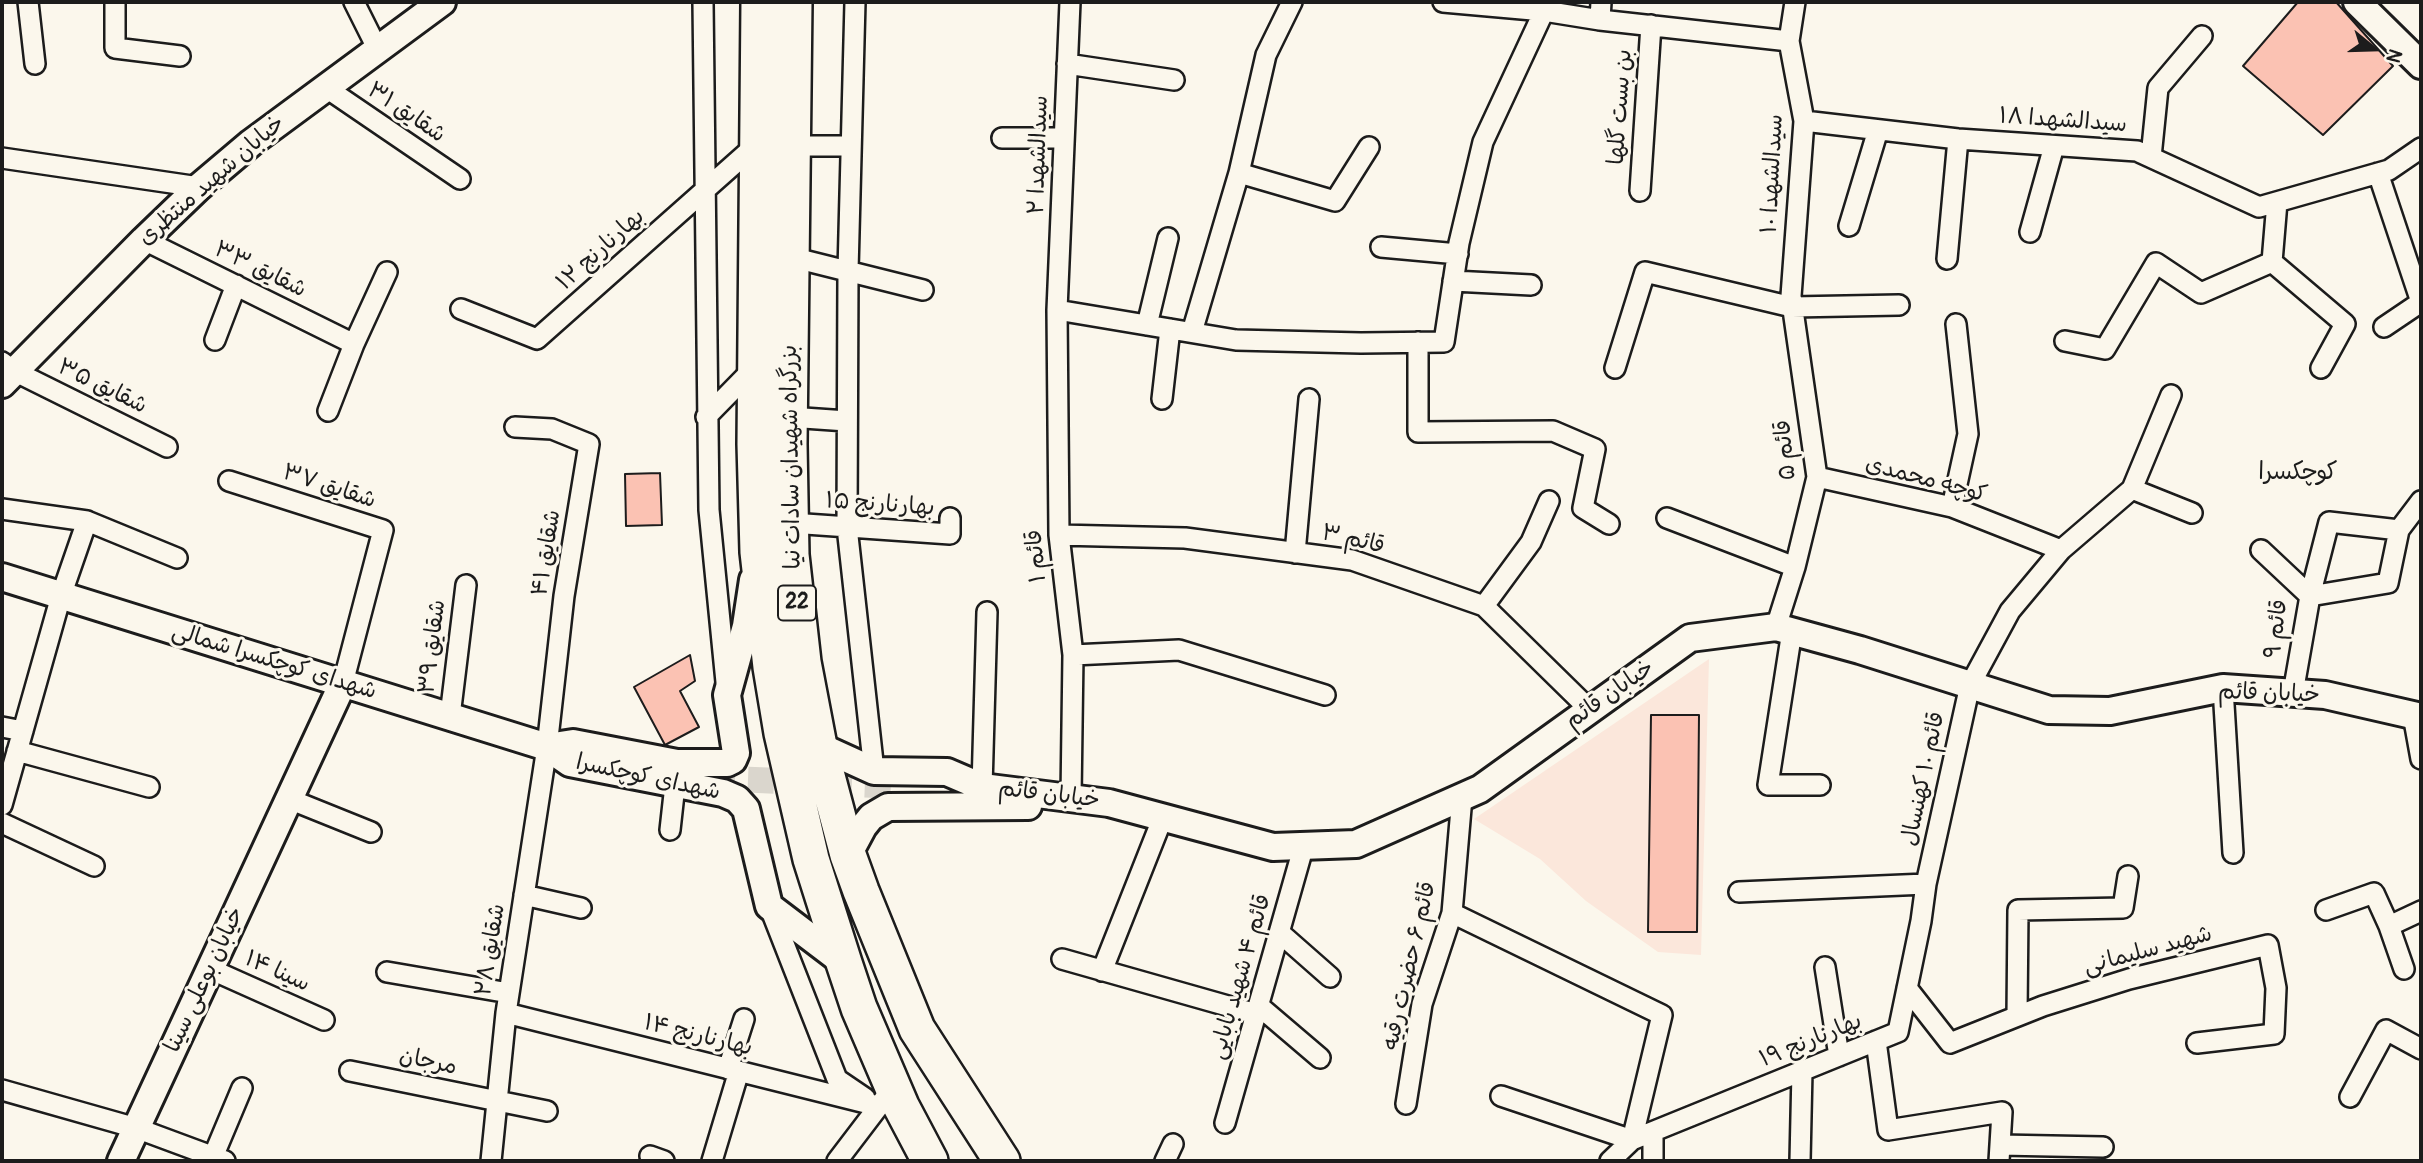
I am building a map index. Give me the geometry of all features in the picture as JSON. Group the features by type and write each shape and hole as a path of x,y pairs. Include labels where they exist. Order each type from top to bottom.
{"highway":[{"name":"بزرگراه شهیدان سادات نیا","path":"794,2 789,417 792,555 803,662 819,746 848,855 916,1029 1002,1161"},
{"name":"بزرگراه شهیدان سادات نیا","path":"755,9 758,143 754,368 758,552 771,667 782,733 811,859 886,1097 930,1161"},
{"path":"949,1076 984,1161"}],"main road":[{"name":"خیابان شهید منتظری","path":"6,372 199,187 250,143 442,2"},
{"path":"2357,2 2421,65"},
{"path":"2381,2 2421,41"},
{"name":"شهدای کوچکسرا","path":"676,774 727,763 733,760 736,753 727,695 746,626 758,552"},
{"name":"شهدای کوچکسرا شمالی","path":"2,578 547,747"},
{"name":"خیابان قائم","path":"819,746 874,771 947,772 982,787 1110,803 1273,846 1356,844 1480,789 1690,638 1784,629 2049,710 2110,711 2223,688 2325,695 2417,716"},
{"name":"خیابان بوعلی سینا","path":"121,1161 343,683"},
{"name":"شهدای کوچکسرا","path":"547,747 573,743 676,774 737,799 746,809 769,906"},
{"path":"902,786 982,787"},
{"path":"848,855 871,817 888,807 1043,805 1071,797"},
{"path":"769,906 844,963"}],"street":[{"path":"28,2 35,64"},
{"path":"115,2 115,48 180,56"},
{"path":"354,2 377,48"},
{"path":"704,2 709,510 727,695"},
{"path":"855,2 848,271 847,527 874,771"},
{"name":"سیدالشهدا ۲","path":"1057,310 1070,2"},
{"path":"1192,332 1239,173 1266,55 1292,2"},
{"path":"1443,2 1544,11 1601,11 1651,25 1789,41"},
{"name":"سیدالشهدا ۱۰","path":"1792,307 1804,121 1789,41 1795,2"},
{"path":"1057,310 1236,340 1444,342 1458,254 1483,142 1544,11"},
{"name":"بن بست گلها","path":"1640,191 1651,25"},
{"path":"2151,157 2158,88 2202,36"},
{"path":"1067,64 1174,80"},
{"name":"شقایق ۳۱","path":"325,87 460,179"},
{"name":"سیدالشهدا ۱۸","path":"1804,121 1958,139 2137,150 2259,207 2389,170 2421,148"},
{"path":"1849,226 1878,130"},
{"path":"1002,138 1064,138"},
{"path":"1947,259 1958,139"},
{"name":"بهارنارنج ۱۲","path":"461,309 537,339 758,143"},
{"path":"793,146 851,146"},
{"path":"2030,232 2054,146"},
{"path":"1239,173 1335,201 1369,147"},
{"path":"2,158 199,187"},
{"path":"2378,173 2421,302 2384,327"},
{"path":"2272,262 2277,202"},
{"path":"1147,325 1168,238"},
{"name":"شقایق ۳۳","path":"144,240 354,344"},
{"path":"1381,247 1458,254"},
{"path":"791,257 923,290"},
{"path":"2065,341 2105,349 2156,263 2201,293 2272,262"},
{"path":"2272,262 2345,324 2321,368"},
{"path":"328,411 354,344 387,272"},
{"path":"1615,368 1645,272 1792,307 1899,305"},
{"path":"1453,281 1531,285"},
{"path":"215,340 236,285"},
{"name":"قائم ۵","path":"1792,307 1817,477 1795,567 1784,629 1768,785 1820,785"},
{"name":"قائم ۱","path":"1057,310 1059,535 1073,655 1071,797"},
{"path":"1952,507 1968,434 1956,324"},
{"path":"1162,400 1170,329"},
{"path":"1418,342 1418,432 1553,431 1595,449 1583,508 1609,524"},
{"path":"706,417 754,368"},
{"name":"شقایق ۳۵","path":"6,372 167,447"},
{"path":"2171,394 2132,489 2192,513"},
{"path":"1295,553 1309,399"},
{"path":"789,417 847,421"},
{"name":"شقایق ۴۱","path":"515,427 552,429 589,444 564,596 547,747"},
{"name":"کوچه محمدی","path":"1817,477 1952,507 2060,550"},
{"name":"شقایق ۳۷","path":"229,481 383,530 343,683"},
{"name":"قائم ۱۰ کهنسال","path":"1926,884 1970,685 2010,611 2060,550 2132,489"},
{"path":"1484,606 1531,542 1549,501"},
{"path":"2399,530 2329,522 2310,596 2388,583 2399,530 2421,501"},
{"path":"2,509 87,521 177,558"},
{"name":"بهارنارنج ۱۵","path":"791,523 950,534 950,517"},
{"path":"1667,519 1795,567"},
{"path":"2,805 61,596 87,521"},
{"name":"قائم ۳","path":"1059,535 1185,538 1352,560 1484,606 1589,709"},
{"name":"قائم ۹","path":"2261,550 2310,596 2293,693"},
{"name":"شقایق ۳۹","path":"450,716 466,585"},
{"path":"982,787 987,612"},
{"path":"1073,655 1179,650 1325,695"},
{"path":"2223,688 2233,853"},
{"path":"2417,716 2421,759"},
{"path":"2,727 23,731"},
{"name":"شقایق ۲۸","path":"491,1161 508,1003 547,747"},
{"path":"17,751 149,788"},
{"path":"670,830 676,774"},
{"name":"قائم ۶ حضرت رقیه","path":"1406,1104 1422,1004 1452,913 1462,797"},
{"path":"289,800 371,832"},
{"path":"1102,971 1163,817"},
{"path":"2,823 94,866"},
{"name":"قائم ۴ شهید بابایی","path":"1225,1123 1304,845"},
{"path":"2017,1016 2018,910 2123,908 2128,876"},
{"path":"1739,892 1926,884"},
{"name":"بهارنارنج ۱۹","path":"1610,1161 1632,1140 1898,1032 1926,884"},
{"path":"2326,910 2374,893 2404,969"},
{"path":"524,895 581,908"},
{"path":"769,906 836,1079 886,1097 837,1161"},
{"path":"2389,926 2421,911"},
{"path":"1452,913 1662,1015 1632,1140 1501,1096"},
{"path":"1280,933 1330,977"},
{"name":"شهید سلیمانی","path":"1907,988 1950,1043 2017,1016 2129,979 2268,945 2276,988 2274,1034 2197,1043"},
{"path":"1062,959 1258,1010 1320,1058"},
{"path":"1825,967 1839,1056"},
{"name":"سینا ۱۴","path":"210,969 324,1020"},
{"name":"بهارنارنج ۱۴","path":"387,972 508,1003 734,1070 886,1097"},
{"path":"712,1161 744,1019"},
{"path":"2350,1097 2386,1030 2421,1049"},
{"path":"1876,1041 1888,1130 2002,1112 2000,1153 2103,1147"},
{"name":"مرجان","path":"350,1071 547,1111"},
{"path":"1800,1161 1802,1071"},
{"path":"2,1090 136,1128 219,1159 242,1088"},
{"path":"1653,1132 1653,1161"}],"shaded area":[{"path":"1709,659 1701,955 1658,952 1586,901 1540,859 1474,819"}],"building":[{"path":"2298,2 2336,2 2393,66 2323,135 2243,66"},
{"path":"660,473 662,525 626,526 625,474"},
{"path":"690,655 695,681 680,691 699,727 665,745 634,687"},
{"path":"1651,715 1699,715 1697,932 1648,932"}],"tunnel":[{"path":"709,778 902,786"}],"district":[{"name":"کوچکسرا","path":"2298,473"}]}
